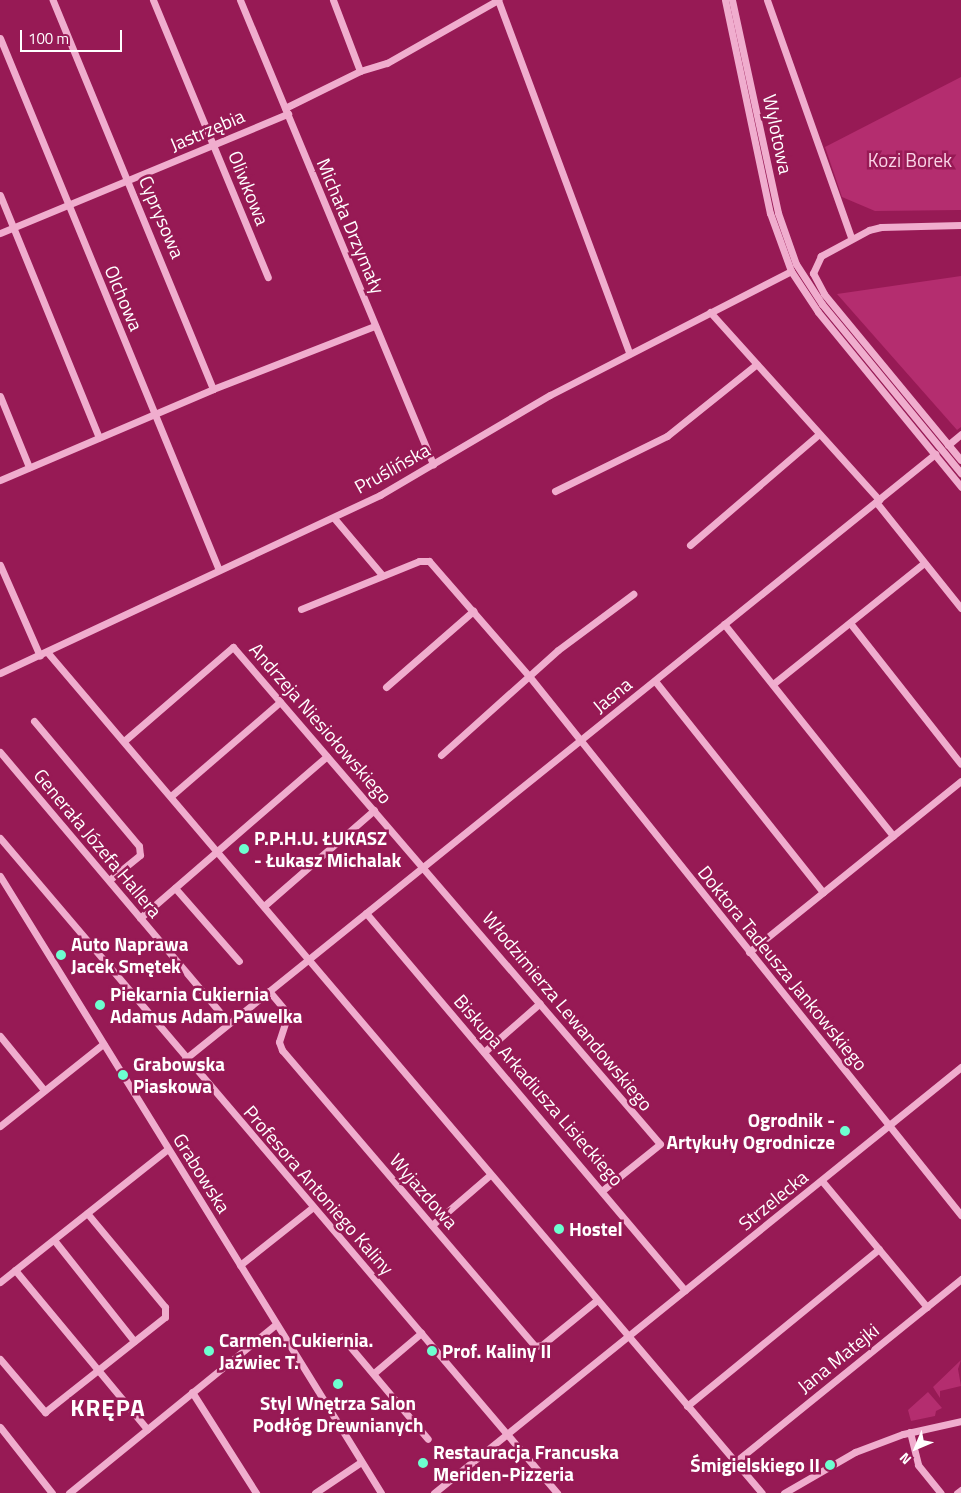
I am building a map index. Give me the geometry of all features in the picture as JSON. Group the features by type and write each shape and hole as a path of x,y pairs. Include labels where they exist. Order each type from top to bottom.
{"street":[{"name":"Cyprysowa","path":"53,0 214,389"},
{"name":"Oliwkowa","path":"153,0 268,277"},
{"name":"Michała Drzymały","path":"240,0 433,464"},
{"path":"333,0 360,71"},
{"name":"Jastrzębia","path":"0,232 214,145 286,111 360,71 387,63 415,44 498,0"},
{"path":"498,0 629,353"},
{"name":"Wylotowa","path":"725,0 770,213 790,271 818,312 961,487"},
{"name":"Wylotowa","path":"732,0 778,213 801,272 822,304 961,473"},
{"name":"Wylotowa","path":"768,0 851,237"},
{"name":"Olchowa","path":"0,38 219,570"},
{"path":"0,195 99,438"},
{"path":"959,458 824,294 814,277 814,264 821,256 851,237 881,226 961,225"},
{"name":"Pruślińska","path":"0,673 48,653 219,570 334,518 433,464 514,415 629,353 790,271"},
{"path":"710,312 877,501 961,608"},
{"path":"0,480 214,389 375,326"},
{"path":"555,490 672,433 757,364"},
{"path":"0,396 29,467"},
{"path":"690,544 819,434"},
{"path":"948,445 961,434"},
{"name":"Jasna","path":"185,1059 935,454"},
{"path":"300,609 382,575 334,518"},
{"name":"Doktora Tadeusza Jankowskiego","path":"382,575 419,561 430,561 529,676 961,1215"},
{"path":"773,684 924,563"},
{"path":"0,565 40,656"},
{"path":"441,755 574,637 633,594"},
{"path":"386,687 473,611"},
{"path":"850,623 961,764"},
{"path":"724,624 893,836"},
{"name":"Andrzeja Niesiołowskiego","path":"124,741 233,647 423,866"},
{"path":"48,653 762,1493"},
{"path":"654,681 823,892"},
{"path":"171,796 280,702"},
{"path":"34,721 139,846 140,855 109,880"},
{"name":"Generała Józefa Hallera","path":"0,752 229,1023"},
{"path":"140,918 327,756"},
{"path":"749,952 961,781"},
{"path":"264,906 374,810"},
{"name":"Profesora Antoniego Kaliny","path":"0,838 185,1059 557,1493"},
{"name":"Włodzimierza Lewandowskiego","path":"423,866 660,1144 603,1190"},
{"name":"Grabowska","path":"0,876 378,1491"},
{"path":"175,888 239,961"},
{"name":"Biskupa Arkadiusza Lisieckiego","path":"366,913 686,1290"},
{"name":"Wyjazdowa","path":"269,991 288,1014 279,1042 282,1050 534,1346 542,1345 597,1300"},
{"path":"484,1052 540,1003"},
{"path":"0,1036 44,1090"},
{"path":"0,1126 103,1044"},
{"name":"Strzelecka","path":"434,1493 961,1068"},
{"path":"0,1282 168,1149"},
{"path":"432,1224 490,1175"},
{"path":"822,1181 927,1307"},
{"path":"240,1265 312,1208"},
{"path":"0,1359 45,1412 134,1342 167,1312 87,1213"},
{"path":"54,1240 134,1342"},
{"path":"687,1406 879,1249"},
{"path":"16,1270 147,1429"},
{"name":"Jana Matejki","path":"735,1462 961,1279"},
{"path":"69,1493 276,1324"},
{"path":"374,1373 421,1333"},
{"path":"342,1337 428,1439"},
{"path":"192,1392 256,1493"},
{"path":"784,1493 855,1452 910,1432 961,1421"},
{"path":"0,1427 52,1493"},
{"path":"910,1432 918,1465 941,1493"},
{"path":"314,1493 361,1462"},
{"path":"957,1493 961,1490"}],"green space":[{"name":"Kozi Borek","path":"961,77 961,210 875,211 842,197 825,147"},
{"path":"961,276 961,427 957,430 837,294"},
{"path":"961,1360 958,1369 961,1386 940,1391 940,1398 933,1387"},
{"path":"928,1392 942,1408 936,1411 935,1416 911,1421 908,1410"}],"place":[{"name":"P.P.H.U. ŁUKASZ - Łukasz Michalak","path":"244,849"},
{"name":"Auto Naprawa Jacek Smętek","path":"61,955"},
{"name":"Piekarnia Cukiernia Adamus Adam Pawelka","path":"100,1005"},
{"name":"Grabowska Piaskowa","path":"123,1075"},
{"name":"Ogrodnik - Artykuły Ogrodnicze","path":"845,1131"},
{"name":"Hostel","path":"559,1229"},
{"name":"Carmen. Cukiernia. Jaźwiec T.","path":"209,1351"},
{"name":"Prof. Kaliny II","path":"432,1351"},
{"name":"Styl Wnętrza Salon Podłóg Drewnianych","path":"338,1384"},
{"name":"Restauracja Francuska Meriden-Pizzeria","path":"423,1463"},
{"name":"Śmigielskiego II","path":"830,1465"}],"district":[{"name":"KRĘPA","path":"108,1408"}]}
